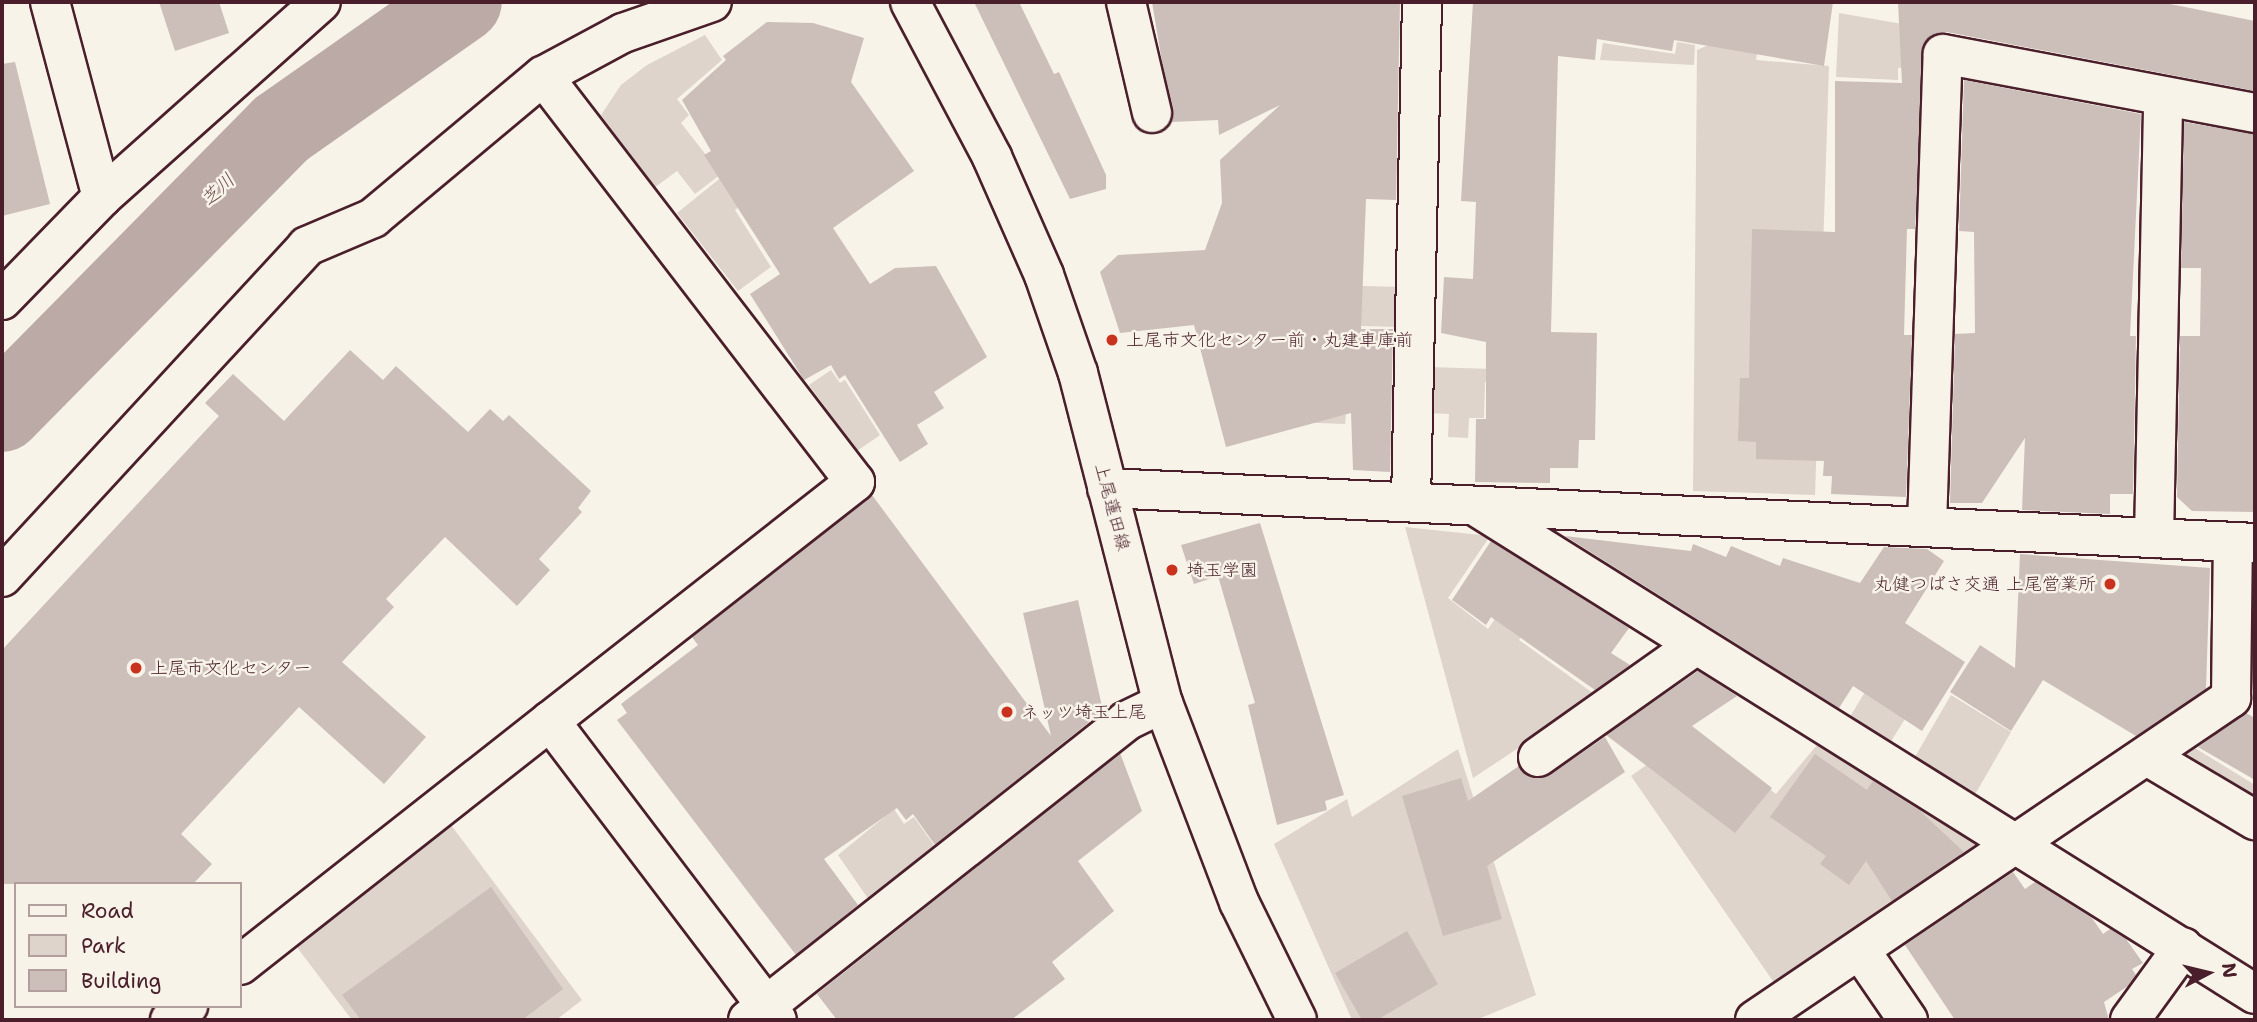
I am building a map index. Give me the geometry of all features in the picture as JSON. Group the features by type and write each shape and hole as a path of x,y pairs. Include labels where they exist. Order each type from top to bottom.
{"street":[{"path":"50,2 102,197"},
{"path":"2,576 307,246 373,218 543,76 623,33 712,2"},
{"path":"1126,2 1152,113"},
{"path":"1411,502 1422,2"},
{"name":"上尾蓮田線","path":"921,6 1044,275 1108,488 1163,704 1239,902 1297,1020"},
{"path":"2,300 102,197 299,8"},
{"path":"1927,526 1942,54 2163,98 2255,113"},
{"path":"242,963 855,482 543,76"},
{"path":"2154,538 2163,98"},
{"path":"1108,488 2244,543 2231,698 1755,1020"},
{"path":"1478,508 1692,648 2019,843 2255,994"},
{"path":"1538,757 1692,648"},
{"path":"550,721 764,1016 1126,722 1163,704"},
{"path":"2147,755 2255,820"},
{"path":"2130,1020 2183,947"},
{"path":"1860,950 1908,1020"},
{"path":"170,1020 185,1008"}],"green space":[{"path":"1839,13 1914,26 1910,67 1898,68 1898,80 1836,77"},
{"path":"1762,22 1756,60 1829,66 1815,495 1693,491 1697,50"},
{"path":"705,35 722,60 677,99 689,115 681,123 721,174 695,194 677,171 654,188 601,115 621,85 647,65"},
{"path":"1677,42 1695,45 1694,65 1600,60 1603,43 1675,54"},
{"path":"754,151 777,180 735,210 771,267 738,291 677,213"},
{"path":"1295,284 1399,287 1398,327 1331,325 1315,414 1346,415 1345,424 1291,422"},
{"path":"1429,367 1554,371 1553,384 1485,382 1484,418 1469,418 1468,438 1448,437 1449,414 1428,413"},
{"path":"831,370 840,383 845,380 880,435 857,451 809,385"},
{"path":"1405,527 1490,536 1448,598 1488,629 1514,591 1538,609 1519,640 1597,696 1473,778"},
{"path":"1865,692 1905,719 1888,746 1848,720"},
{"path":"1951,695 2011,732 1973,798 1912,762"},
{"path":"1694,731 1776,794 1822,739 1983,836 1986,851 1777,987 1631,776"},
{"path":"2190,745 2255,785 2255,801 2179,754"},
{"path":"1458,749 1536,995 1476,1020 1352,1020 1274,844 1347,799 1352,817"},
{"path":"894,809 904,824 914,817 938,851 869,900 838,855"},
{"path":"448,821 582,1000 556,1020 352,1020 293,942"}],"building":[{"path":"159,2 219,2 229,33 175,51"},
{"path":"974,2 1019,2 1054,74 1059,72 1106,175 1106,189 1070,199"},
{"path":"1152,2 1400,2 1396,200 1366,199 1361,329 1393,329 1390,472 1353,470 1351,413 1226,447 1194,325 1120,333 1100,272 1118,255 1205,250 1222,203 1220,160 1280,105 1219,135 1218,120 1172,122"},
{"path":"1473,2 1833,2 1824,66 1674,40 1672,51 1597,39 1595,60 1558,56 1551,332 1597,333 1595,440 1579,440 1578,468 1550,468 1550,483 1475,482 1476,419 1486,419 1486,342 1441,333 1444,277 1473,279 1476,202 1461,201"},
{"path":"1898,2 2160,2 2255,21 2255,91 1947,32 1926,41 1915,229 1907,229 1904,335 1912,335 1906,497 1831,494 1832,476 1823,476 1824,461 1756,459 1756,442 1738,441 1740,378 1749,378 1752,229 1835,232 1835,81 1902,83"},
{"path":"767,22 813,23 864,38 851,82 914,171 833,228 870,284 895,268 936,266 987,357 934,392 944,408 917,425 928,444 900,462 845,375 839,379 831,365 804,380 750,294 780,274 704,155 711,151 682,100 726,60 723,56"},
{"path":"15,62 50,204 2,216 2,64"},
{"path":"1964,80 2141,114 2130,336 2136,336 2133,494 2110,494 2110,514 2022,510 2025,438 1982,503 1950,503 1955,334 1975,333 1974,232 1959,231"},
{"path":"2184,122 2255,134 2255,512 2192,511 2177,497 2180,336 2200,336 2201,268 2181,268"},
{"path":"350,350 383,380 396,366 468,432 490,409 503,421 509,415 591,491 578,508 582,512 539,559 550,570 517,606 445,537 386,599 394,607 342,662 426,737 384,784 299,707 181,834 212,864 195,882 2,884 2,650 219,416 205,403 233,374 284,421"},
{"path":"872,495 1051,736 1023,613 1078,600 1103,711 935,845 913,814 906,820 897,808 824,859 858,905 796,955 617,720 627,713 621,704 698,645 692,637"},
{"path":"1260,523 1344,795 1325,801 1327,810 1277,825 1248,705 1255,703 1218,576 1194,584 1181,545"},
{"path":"1565,536 1691,551 1693,544 1726,557 1731,546 1780,566 1783,558 1860,583 1884,547 1927,549 1944,561 1905,623 1965,662 1922,731 1853,686 1839,708"},
{"path":"1491,541 1629,628 1611,653 1630,665 1595,690 1491,617 1486,625 1452,600"},
{"path":"2020,554 2210,568 2206,689 2136,736 2043,680 2011,731 1950,692 1980,645 2015,668"},
{"path":"1698,671 1737,696 1692,726 1772,788 1735,833 1606,735"},
{"path":"2246,713 2255,718 2255,780 2198,747"},
{"path":"1605,737 1625,772 1487,866 1502,919 1443,936 1402,796 1461,778 1468,801 1519,766 1530,777 1550,775"},
{"path":"1120,753 1142,811 1078,861 1114,911 1052,962 1065,979 1011,1020 837,1020 817,994"},
{"path":"1815,754 1867,790 1873,781 1919,810 1964,852 1892,901 1866,861 1849,885 1820,864 1826,856 1770,817"},
{"path":"2013,872 2025,889 2035,882 2092,918 2103,934 2110,929 2126,939 2143,963 2132,969 2136,975 2128,986 2104,1002 2109,1020 1955,1020 1905,945"},
{"path":"491,887 563,989 522,1020 361,1020 342,995"},
{"path":"1407,931 1438,984 1377,1020 1362,1020 1335,973"}],"waterway":[{"name":"芝川","path":"2,412 281,129 462,2"}],"place":[{"name":"上尾市文化センター前・丸建車庫前","path":"1112,340"},
{"name":"埼玉学園","path":"1172,570"},
{"name":"丸健つばさ交通 上尾営業所","path":"2110,584"},
{"name":"上尾市文化センター","path":"136,668"},
{"name":"ネッツ埼玉上尾","path":"1007,712"}]}
